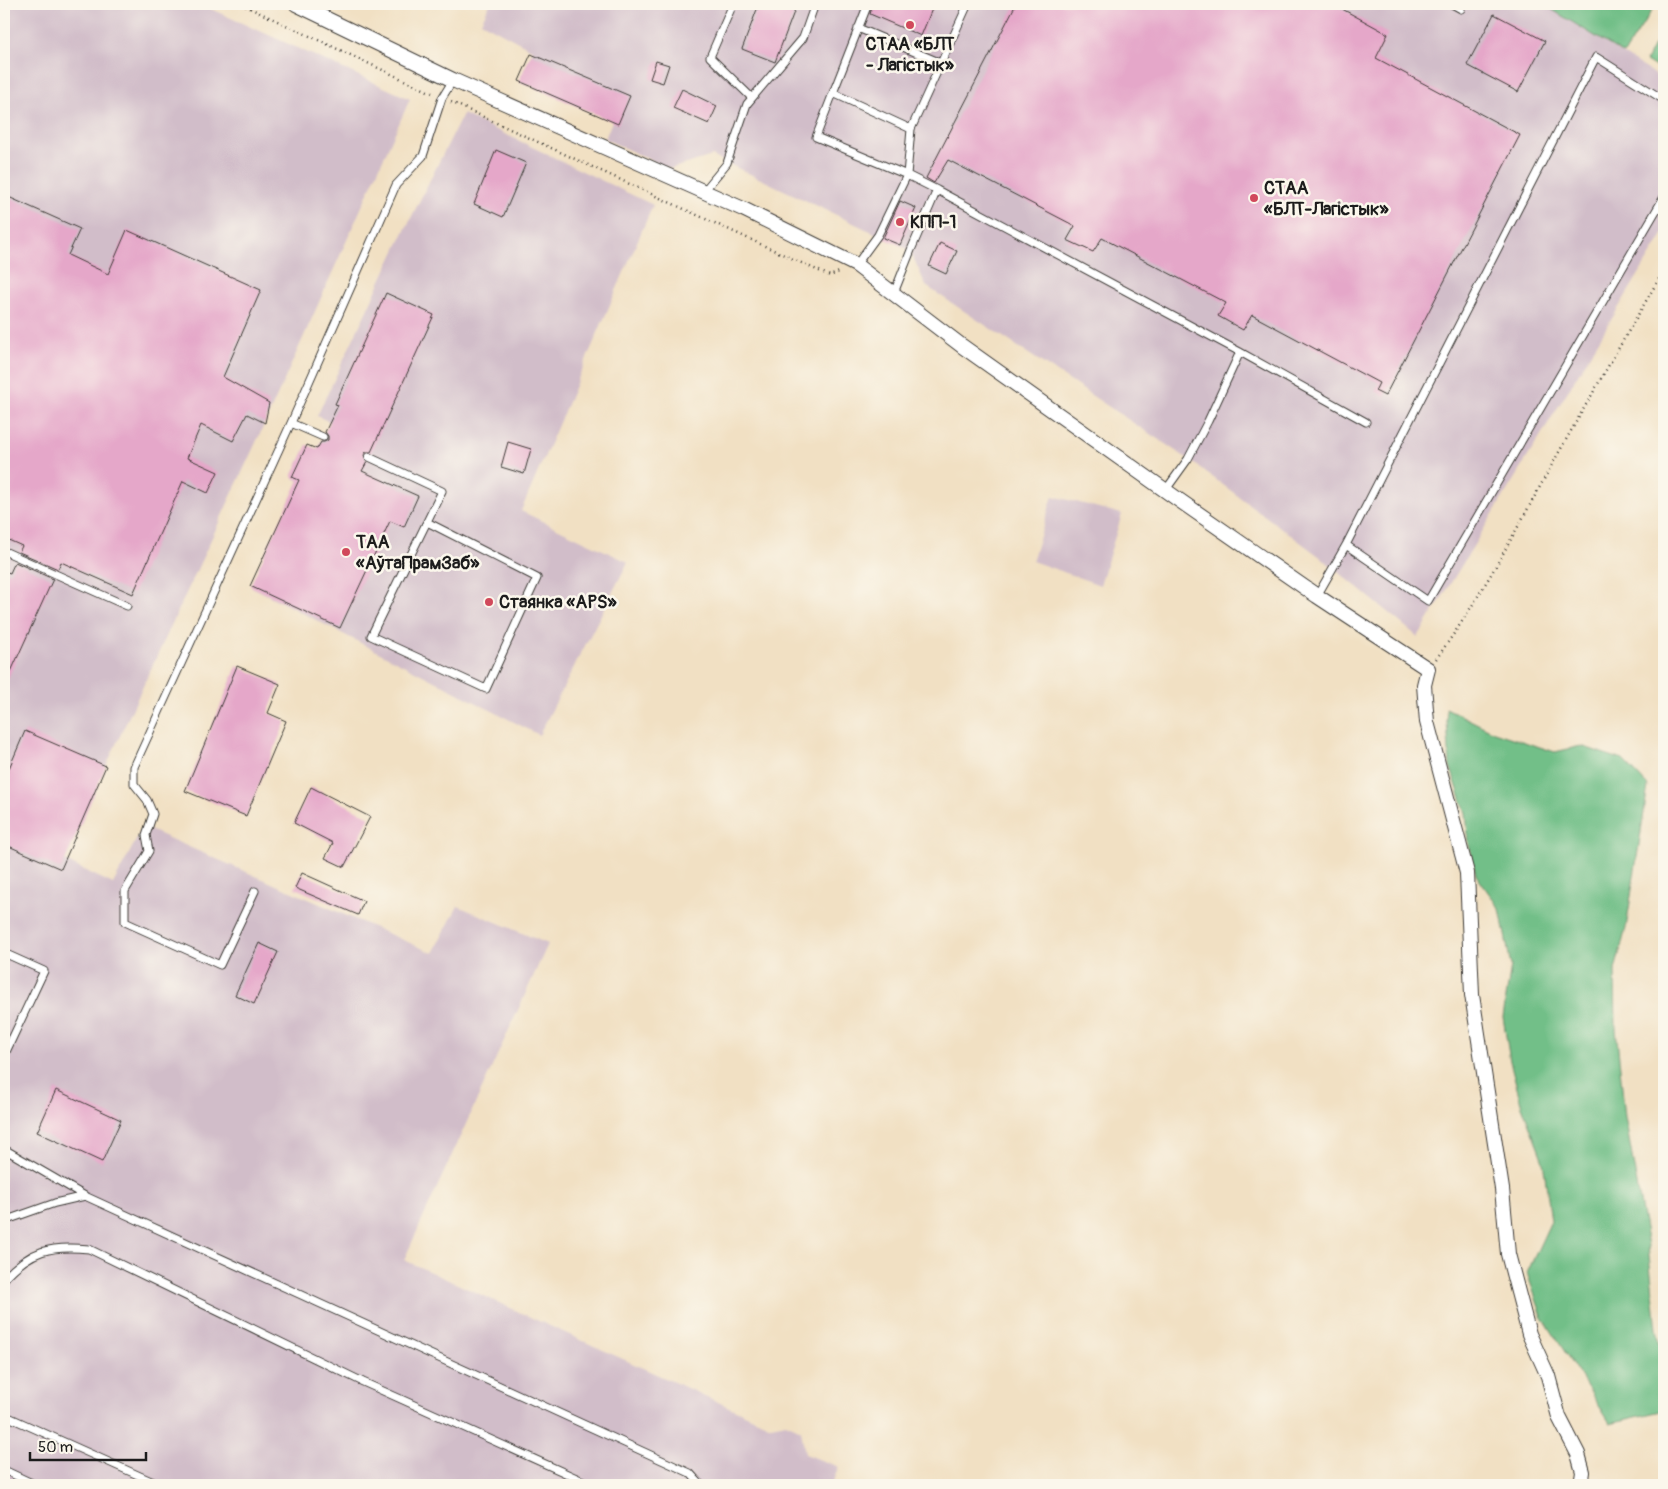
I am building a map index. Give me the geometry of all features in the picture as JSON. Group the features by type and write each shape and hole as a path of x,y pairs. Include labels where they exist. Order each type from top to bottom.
{"street":[{"path":"296,4 453,80 743,209 856,265 962,346 1165,491 1317,596 1428,669 1424,685 1426,722 1466,873 1472,995 1502,1189 1508,1254 1529,1334 1548,1376 1559,1417 1578,1454 1583,1472 1581,1485"}],"lane":[{"path":"733,4 710,58 752,98"},
{"path":"704,191 727,163 747,104 803,38 815,4"},
{"path":"868,4 816,137 907,175 937,190 1240,352 1366,422"},
{"path":"856,265 878,235 907,175 911,129 968,4"},
{"path":"1452,4 1461,9"},
{"path":"858,28 941,64"},
{"path":"1317,596 1346,545 1596,56 1664,100"},
{"path":"255,891 220,965 124,922 125,891 149,851 146,835 154,814 147,800 134,784 134,767 291,423 396,185 422,156 442,98 453,80"},
{"path":"833,93 911,129"},
{"path":"894,294 910,250 937,190"},
{"path":"1346,545 1428,602 1664,196"},
{"path":"1165,491 1188,460 1240,352"},
{"path":"291,423 323,437"},
{"path":"369,457 442,491 371,636 486,689 537,578 427,522"},
{"path":"4,551 127,606"},
{"path":"4,953 44,971 4,1056"},
{"path":"4,1149 85,1196 690,1473 701,1485"},
{"path":"4,1221 55,1203 85,1196"},
{"path":"4,1279 20,1262 46,1250 64,1246 89,1249 363,1382 592,1485"},
{"path":"4,1415 160,1485"},
{"path":"4,1470 36,1485"}],"path":[{"path":"241,4 830,276 856,265"},
{"path":"1428,669 1454,635 1517,529 1585,406 1664,270"}],"shaded area":[{"path":"4,4 200,4 410,99 265,423 106,766 65,861 113,884 143,827 433,953 458,906 548,944 404,1260 771,1426 786,1423 801,1430 805,1454 839,1467 831,1485 4,1485"},
{"name":"СТАА «БЛТ - Лагістык»","path":"490,4 1543,4 1664,80 1664,233 1418,637 1319,556 1188,459 926,286 910,250 712,156 670,169 605,139 612,121 519,81 533,50 481,22"},
{"path":"463,114 653,205 521,511 628,562 539,735 250,586 299,481 292,477 307,445 317,449 330,422 317,416 401,238"},
{"path":"1053,496 1122,514 1100,585 1032,561"}],"green space":[{"path":"1543,4 1656,4 1624,54"},
{"path":"1664,25 1664,72 1646,61"},
{"path":"1446,708 1494,732 1555,752 1581,746 1623,760 1648,786 1626,928 1615,970 1616,1029 1625,1117 1648,1246 1657,1329 1664,1369 1661,1411 1610,1423 1542,1316 1527,1273 1551,1221 1543,1161 1521,1103 1510,1061 1503,1017 1511,966 1500,909 1476,875 1469,845 1466,813 1450,766"}],"building":[{"path":"759,4 797,4 775,62 742,49"},
{"name":"СТАА «БЛТ - Лагістык»","path":"873,4 934,4 921,36 870,14"},
{"name":"СТАА «БЛТ-Лагістык»","path":"1016,4 1333,4 1388,34 1376,58 1520,135 1385,396 1375,391 1379,383 1252,315 1243,330 1218,316 1226,303 1102,238 1093,252 1067,240 1075,226 948,160 934,183 926,178"},
{"path":"1494,14 1545,41 1518,92 1467,65"},
{"path":"531,54 630,96 618,124 519,81"},
{"path":"656,61 669,65 663,83 650,79"},
{"path":"682,89 717,106 709,124 673,108"},
{"path":"496,150 526,163 503,217 474,204"},
{"path":"4,195 80,229 68,255 108,274 127,230 261,290 223,377 269,403 265,423 247,414 233,441 201,425 187,458 218,472 208,493 183,481 133,594 61,562 58,569 19,552 22,546 4,538"},
{"name":"КПП-1","path":"900,201 916,208 900,245 883,238"},
{"path":"940,243 957,251 946,274 929,266"},
{"path":"386,293 434,315 371,452 366,452 364,455 367,462 362,471 418,496 404,527 390,521 340,628 250,586 299,480 292,477 307,445 317,449 321,442 328,440 325,432 338,405 335,404"},
{"path":"508,442 531,449 524,474 501,467"},
{"path":"15,562 53,579 4,687 4,571 10,573"},
{"path":"237,666 280,684 268,713 286,721 246,816 185,791"},
{"path":"25,731 106,766 61,869 4,844 4,780"},
{"path":"311,787 370,817 344,867 325,858 333,843 294,823"},
{"path":"302,873 364,901 358,915 295,888"},
{"path":"259,943 278,952 254,1004 235,995"},
{"path":"56,1090 121,1120 102,1162 37,1132"}],"place":[{"name":"СТАА «БЛТ - Лагістык»","path":"910,25"},
{"name":"СТАА «БЛТ-Лагістык»","path":"1254,198"},
{"name":"КПП-1","path":"900,222"},
{"name":"ТАА «АўтаПрамЗаб»","path":"346,552"},
{"name":"Стаянка «APS»","path":"489,602"}]}
